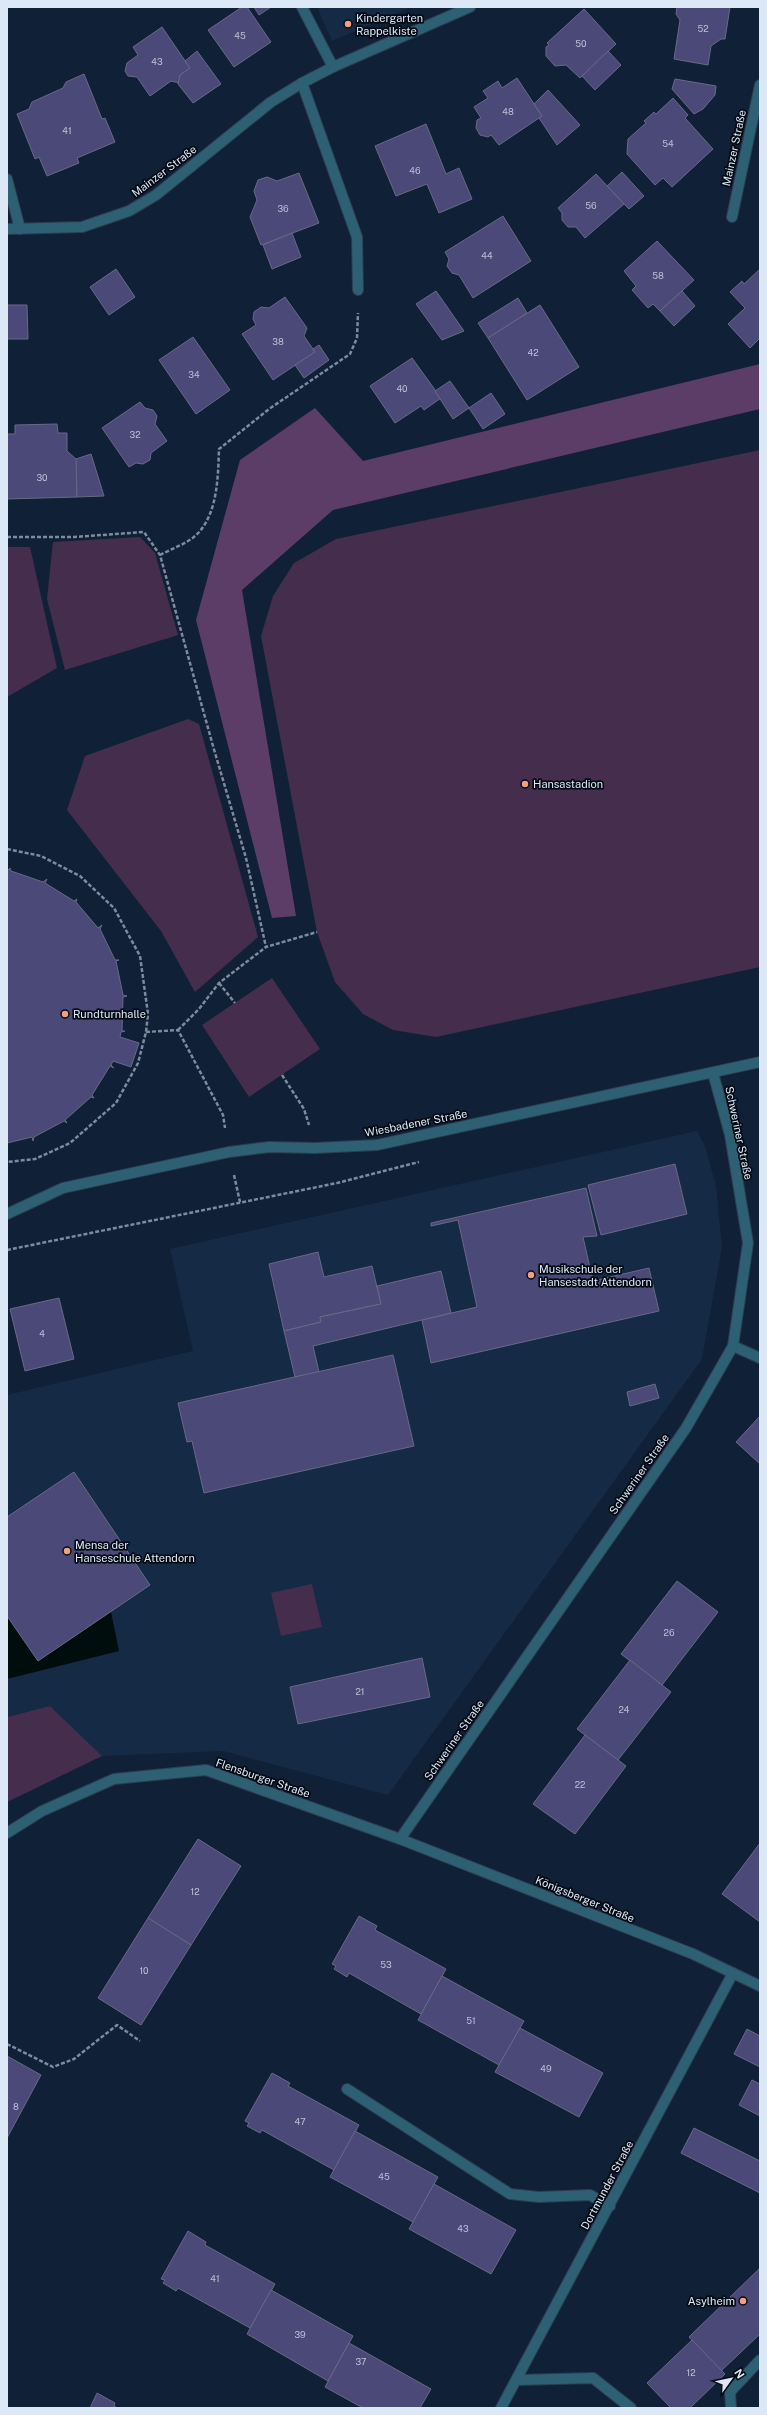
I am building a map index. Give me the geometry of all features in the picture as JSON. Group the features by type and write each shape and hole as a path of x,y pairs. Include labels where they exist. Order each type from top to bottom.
{"street":[{"path":"302,7 332,67"},
{"name":"Mainzer Straße","path":"7,229 82,227 129,212 156,195 271,102 302,83 332,67 470,7"},
{"path":"302,83 357,237 358,290"},
{"name":"Mainzer Straße","path":"732,217 760,85"},
{"path":"7,179 20,229"},
{"name":"Wiesbadener Straße","path":"7,1214 63,1188 229,1152 269,1147 315,1148 376,1145 760,1062"},
{"name":"Schweriner Straße","path":"400,1838 686,1428 733,1346 748,1243 730,1136 714,1073"},
{"path":"733,1346 760,1358"},
{"name":"Flensburger Straße","path":"7,1833 42,1811 114,1779 206,1770 400,1838"},
{"name":"Königsberger Straße","path":"400,1838 693,1954 760,1986"},
{"name":"Dortmunder Straße","path":"501,2408 610,2206 733,1972"},
{"path":"347,2089 510,2194 539,2197 590,2196 610,2206"},
{"path":"731,2408 730,2392 760,2360"},
{"path":"517,2380 593,2378 631,2408"}],"path":[{"path":"160,555 195,536 208,520 217,480 219,449 269,409 350,354 357,338 358,290"},
{"path":"7,537 74,537 144,532 160,555 246,858 266,947"},
{"path":"7,849 41,856 80,876 114,908 140,956 148,1014 146,1032 138,1063 116,1103 70,1143 35,1159 7,1162"},
{"path":"146,1032 178,1030 199,1009 219,983 266,947 317,932"},
{"path":"219,983 235,1003"},
{"path":"178,1030 223,1115 229,1152 240,1202"},
{"path":"282,1075 304,1109 315,1148"},
{"path":"7,2044 53,2067 74,2059 117,2025 140,2041"}],"shaded area":[{"name":"Kindergarten Rappelkiste","path":"317,7 412,7 332,41"},
{"path":"760,364 760,409 333,510 242,590 296,916 272,918 196,620 240,460 315,408 363,461"},
{"name":"Hansastadion","path":"760,450 760,967 436,1037 393,1030 363,1014 335,982 317,932 261,636 273,596 294,563 336,539"},
{"path":"140,537 155,553 178,635 65,670 47,599 53,542"},
{"path":"7,547 30,547 57,668 7,697"},
{"path":"188,719 199,724 258,937 195,992 161,931 67,810 85,756"},
{"path":"272,978 320,1049 249,1097 202,1025"},
{"path":"697,1131 705,1146 716,1186 722,1247 702,1359 388,1795 223,1751 102,1756 50,1706 7,1717 7,1395 193,1351 170,1249"},
{"path":"312,1584 322,1627 281,1636 271,1593"},
{"path":"111,1612 119,1651 7,1679 7,1616 38,1661"},
{"path":"50,1706 102,1756 7,1802 7,1717"}],"building":[{"path":"242,7 247,7 271,42 234,67 208,30"},
{"path":"254,7 271,7 259,15"},
{"path":"677,7 730,7 725,39 721,39 711,46 708,65 674,59 680,20 676,14"},
{"path":"584,9 616,44 580,78 566,65 555,66 546,56 546,47 549,45 547,43"},
{"path":"162,27 190,68 180,75 179,83 171,81 150,96 137,77 128,76 125,71 127,63 138,55 133,47"},
{"path":"197,51 221,84 193,103 178,84 180,75 190,68 185,61"},
{"path":"608,51 621,65 595,90 582,76"},
{"path":"84,74 102,119 105,118 115,142 77,158 79,163 47,176 39,157 35,159 17,114 29,109 32,102 63,88 66,82"},
{"path":"517,78 542,116 499,145 491,135 488,137 480,135 476,128 477,120 481,118 474,107 488,98 483,91 498,81 502,88"},
{"path":"675,79 716,86 715,95 703,109 694,114 672,89"},
{"path":"548,90 580,125 557,145 539,118 542,116 534,104"},
{"path":"673,98 688,115 685,118 713,149 672,187 663,178 655,185 627,154 628,139 646,123 644,121 654,112 656,114"},
{"path":"426,124 446,174 459,168 472,199 439,213 427,184 396,196 375,146"},
{"path":"622,172 644,196 629,209 607,186"},
{"path":"299,173 319,223 261,245 250,217 257,200 254,191 258,180 267,177 277,181"},
{"path":"596,174 624,204 585,238 576,227 568,227 562,220 562,213 558,208"},
{"path":"503,216 531,261 473,298 459,275 452,273 447,266 449,259 445,252"},
{"path":"292,233 301,257 272,269 263,245"},
{"path":"657,241 694,280 660,311 653,304 648,308 632,290 636,286 624,271"},
{"path":"116,269 135,297 109,315 90,287"},
{"path":"760,269 760,338 750,348 728,324 745,308 730,292 742,281 744,284"},
{"path":"436,291 464,331 442,340 416,304"},
{"path":"682,291 695,306 674,326 660,311"},
{"path":"285,297 307,328 304,336 315,352 273,380 242,334 256,325 253,319 254,312 261,307 269,308"},
{"path":"518,298 527,313 488,338 478,323"},
{"path":"7,305 27,305 28,339 7,339"},
{"path":"540,305 579,367 527,400 488,338"},
{"path":"193,337 230,390 196,414 159,360"},
{"path":"319,345 329,360 304,378 295,365 315,352 313,349"},
{"path":"412,358 441,398 424,410 421,406 395,423 370,386"},
{"path":"450,381 469,408 453,419 435,391"},
{"path":"491,393 505,414 483,429 469,408"},
{"path":"140,402 145,408 153,410 157,416 155,424 167,441 151,453 150,460 143,464 136,463 129,467 102,428"},
{"path":"57,424 58,433 67,433 67,451 77,460 77,497 7,499 7,434 15,434 15,425"},
{"path":"91,454 104,496 77,497 76,459"},
{"name":"Rundturnhalle","path":"10,868 11,871 43,882 47,879 45,883 74,901 77,899 76,902 98,928 102,925 100,929 115,960 119,960 116,961 123,995 127,996 123,997 122,1031 125,1031 121,1032 120,1037 139,1043 131,1067 113,1061 111,1065 114,1068 110,1066 92,1095 94,1098 91,1097 65,1120 67,1123 64,1121 34,1137 33,1141 32,1137 7,1143 7,871"},
{"path":"675,1164 687,1214 601,1235 588,1185"},
{"name":"Musikschule der Hansestadt Attendorn","path":"586,1188 597,1236 583,1237 593,1281 649,1268 659,1311 431,1363 422,1320 477,1307 458,1220 431,1226 431,1223"},
{"path":"318,1252 324,1277 372,1266 381,1304 320,1317 321,1322 284,1331 269,1264"},
{"path":"441,1271 451,1313 313,1346 319,1372 295,1377 284,1331 321,1322 320,1317 381,1304 377,1286"},
{"path":"59,1298 74,1359 25,1371 10,1309"},
{"path":"393,1355 414,1446 204,1493 192,1441 187,1442 178,1403"},
{"path":"655,1384 659,1398 630,1406 627,1392"},
{"path":"760,1416 760,1464 736,1442"},
{"name":"Mensa der Hanseschule Attendorn","path":"74,1472 150,1585 38,1661 7,1616 7,1517"},
{"path":"677,1581 718,1612 662,1685 621,1654"},
{"path":"422,1658 430,1697 298,1724 290,1687"},
{"path":"630,1660 671,1692 618,1760 577,1729"},
{"path":"585,1735 626,1766 575,1834 533,1804"},
{"path":"198,1839 241,1866 191,1945 148,1918"},
{"path":"760,1843 760,1922 722,1894"},
{"path":"359,1916 377,1926 375,1930 446,1969 421,2014 349,1973 347,1977 334,1969 336,1966 332,1964"},
{"path":"148,1918 191,1945 141,2025 98,1998"},
{"path":"442,1976 524,2021 499,2065 418,2020"},
{"path":"520,2028 603,2073 579,2117 495,2072"},
{"path":"747,2029 760,2036 760,2067 734,2054"},
{"path":"7,2056 41,2075 7,2138"},
{"path":"272,2073 290,2083 288,2086 359,2125 334,2170 262,2130 260,2133 247,2126 249,2123 245,2121"},
{"path":"752,2080 760,2084 760,2116 739,2105"},
{"path":"694,2128 760,2161 760,2193 681,2153"},
{"path":"355,2131 438,2177 413,2222 330,2177"},
{"path":"434,2184 516,2230 491,2274 409,2229"},
{"path":"188,2231 206,2242 205,2245 275,2284 250,2328 178,2288 176,2291 163,2283 165,2280 161,2279"},
{"name":"Asylheim","path":"760,2268 760,2334 721,2371 689,2337"},
{"path":"271,2290 353,2336 328,2381 247,2334"},
{"name":"Asylheim","path":"692,2340 725,2374 690,2408 671,2408 647,2383"},
{"path":"349,2343 431,2389 420,2408 363,2408 325,2387"},
{"path":"97,2393 115,2403 114,2406 117,2408 90,2408"}],"place":[{"name":"Kindergarten Rappelkiste","path":"348,24"},
{"name":"Hansastadion","path":"525,784"},
{"name":"Rundturnhalle","path":"65,1014"},
{"name":"Musikschule der Hansestadt Attendorn","path":"531,1275"},
{"name":"Mensa der Hanseschule Attendorn","path":"67,1551"},
{"name":"Asylheim","path":"743,2301"}]}
